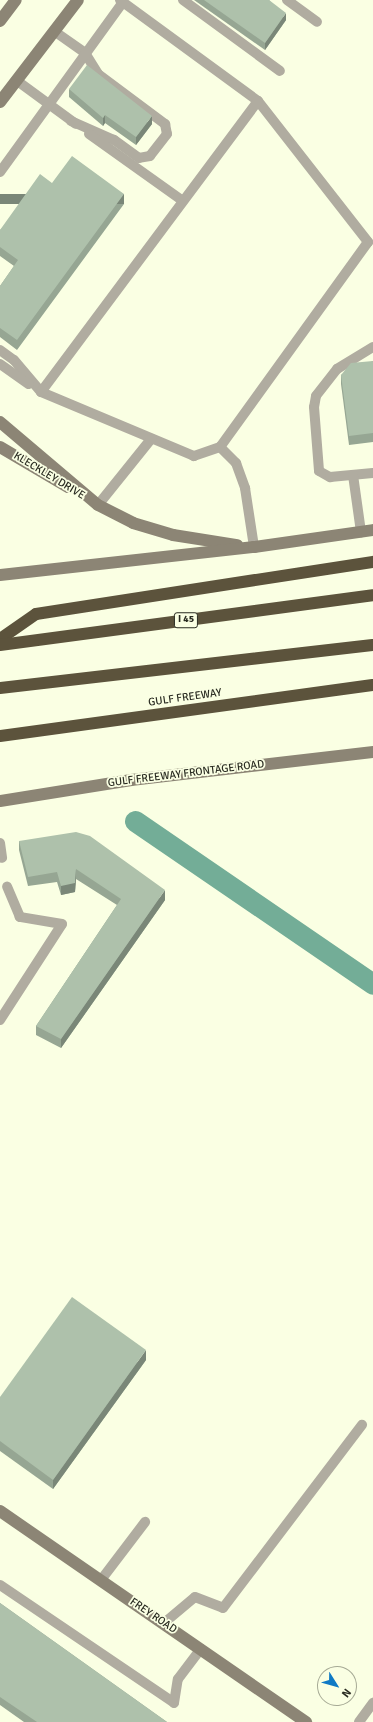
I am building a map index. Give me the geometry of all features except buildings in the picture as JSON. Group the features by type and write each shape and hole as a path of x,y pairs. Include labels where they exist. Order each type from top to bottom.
{"highway":[{"path":"0,639 36,614 373,562"},
{"name":"I 45","path":"0,645 373,595"},
{"path":"0,688 373,645"},
{"name":"GULF FREEWAY","path":"0,736 373,685"}],"main road":[{"path":"0,21 16,0"},
{"path":"0,102 78,0"},
{"path":"0,422 98,505 133,523 172,535 254,547"},
{"name":"KLECKLEY DRIVE","path":"0,447 98,505"},
{"path":"0,575 254,547 367,531"},
{"name":"GULF FREEWAY FRONTAGE ROAD","path":"0,801 131,780 373,752"},
{"name":"FREY ROAD","path":"0,1511 306,1722"}],"lane":[{"path":"183,0 280,71"},
{"path":"287,0 317,22"},
{"path":"0,172 122,1 258,101 371,244 220,447 194,456 40,392 0,364"},
{"path":"54,31 85,53 98,74 165,124 166,134 150,156 139,158 114,140 71,121"},
{"path":"16,80 183,201"},
{"path":"40,392 258,101"},
{"path":"373,347 336,369 316,396 314,407 319,471 330,477 373,473"},
{"path":"0,350 14,360 40,392"},
{"path":"98,505 150,439"},
{"path":"220,447 236,463 245,488 254,547"},
{"path":"352,475 367,531"},
{"path":"0,843 2,858"},
{"path":"0,1020 62,924 20,917 7,887"},
{"path":"164,1623 195,1597 223,1608 362,1425"},
{"path":"101,1580 146,1522"},
{"path":"0,1585 174,1702 178,1679 201,1649"},
{"path":"359,1722 373,1703"}],"waterway":[{"path":"135,821 373,984"}]}
